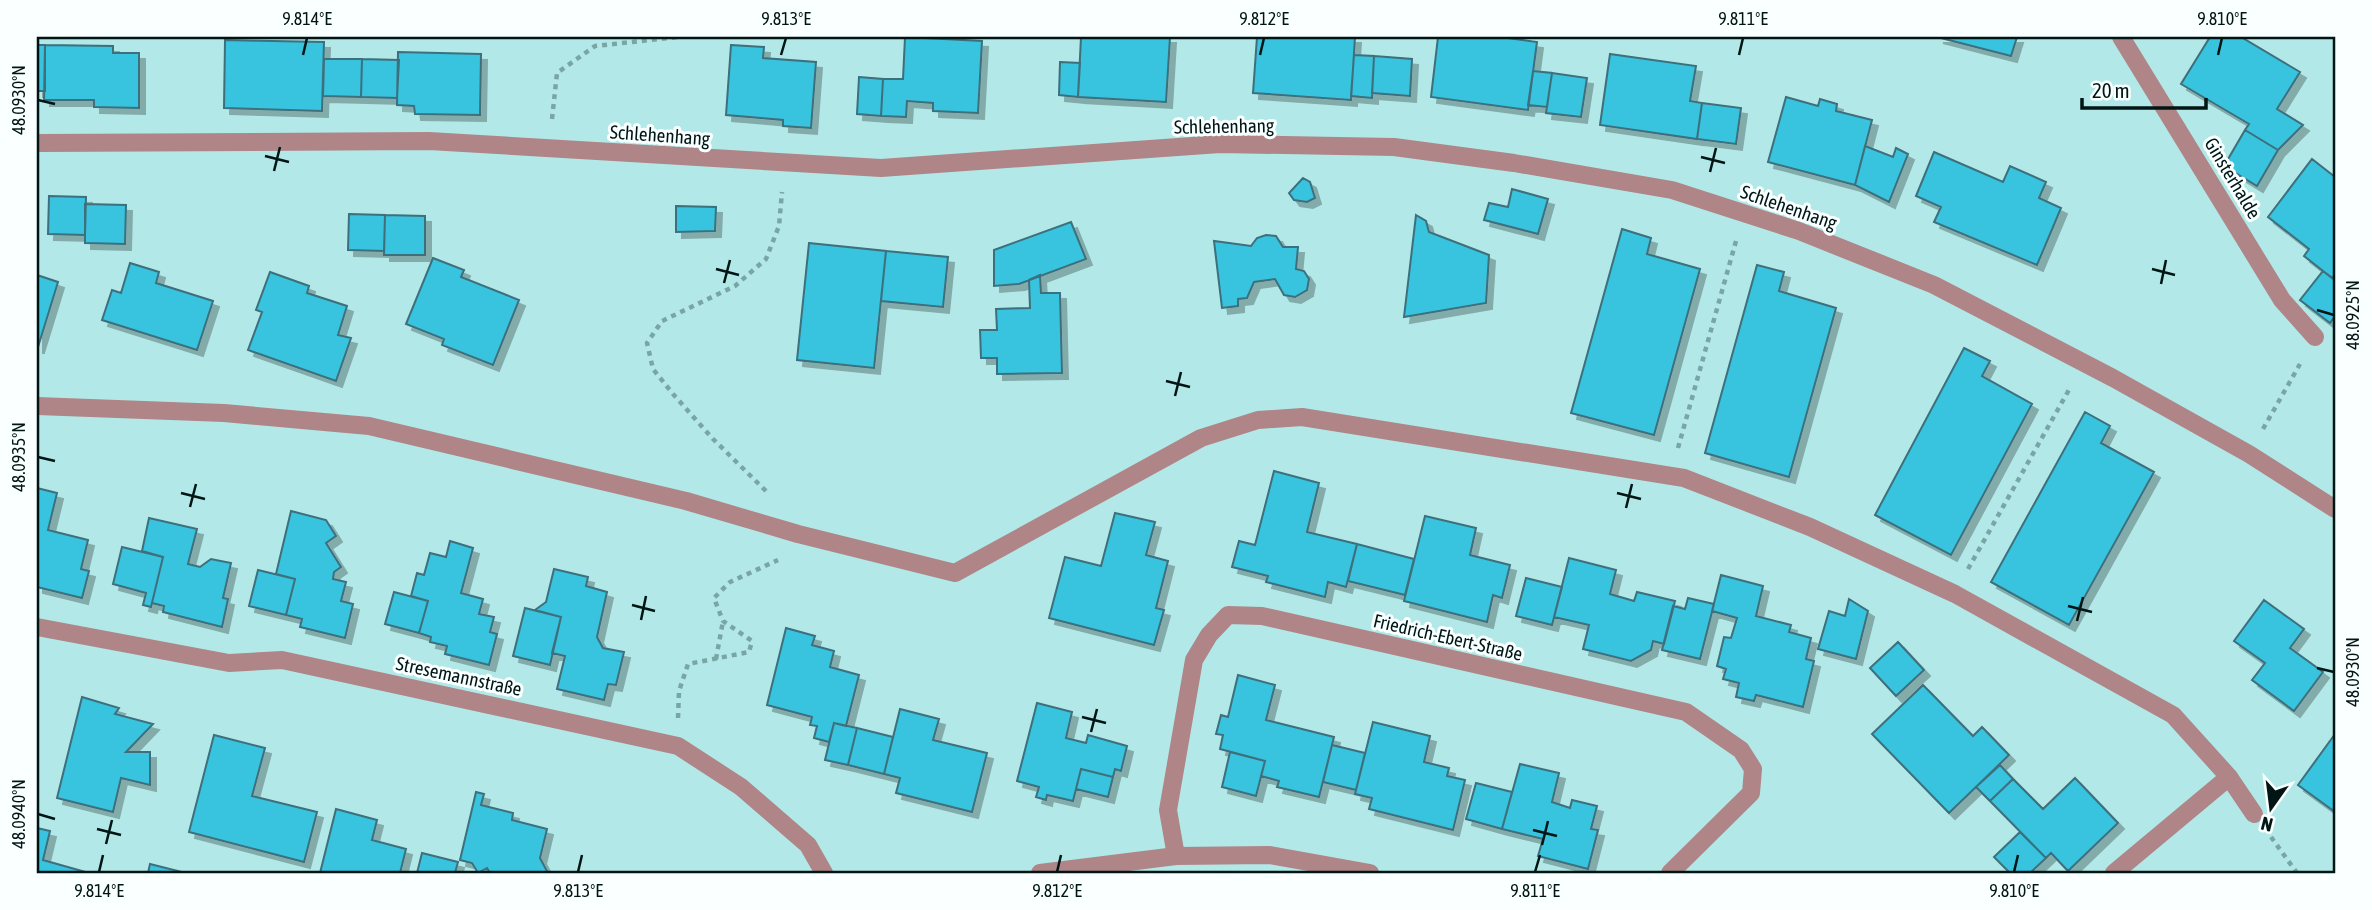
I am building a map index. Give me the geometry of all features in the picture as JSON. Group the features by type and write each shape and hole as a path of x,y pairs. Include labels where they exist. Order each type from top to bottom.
{"street":[{"name":"Ginsterhalde","path":"2121,37 2282,300 2315,337"},
{"name":"Schlehenhang","path":"37,143 429,141 880,168 1220,144 1394,147 1514,163 1672,190 1800,231 1934,285 2084,363 2249,454 2335,509"},
{"path":"37,405 225,413 369,426 686,500 799,534 955,573 1201,438 1258,419 1302,417 1672,476 1810,527 1967,600 2173,715 2229,777 2254,814"},
{"name":"Friedrich-Ebert-Straße","path":"1176,856 1168,810 1194,660 1209,635 1228,615 1240,615 1262,616 1686,712 1741,750 1753,769 1751,793 1670,873"},
{"name":"Stresemannstraße","path":"37,627 229,663 282,660 678,746 741,787 799,836 808,845 824,873"},
{"path":"2113,873 2229,777"},
{"path":"1040,873 1176,856 1270,855 1370,873"}],"path":[{"path":"549,149 557,72 595,46 678,37"},
{"path":"1680,439 1744,213"},
{"path":"769,494 713,439 666,386 653,369 647,343 662,321 735,286 766,259 779,226"},
{"path":"2249,454 2315,337"},
{"path":"1971,565 2084,363"},
{"path":"716,659 723,621 714,598 730,582 789,554 799,534"},
{"path":"679,691 688,664 749,652 752,642 723,621"},
{"path":"2272,839 2297,873"}],"building":[{"path":"905,37 982,41 978,113 933,111 933,103 907,101 906,117 881,116 883,79 903,79"},
{"path":"1081,37 1170,37 1166,102 1078,97"},
{"path":"1257,37 1355,37 1351,100 1253,93"},
{"path":"1438,37 1500,37 1537,42 1528,110 1431,97"},
{"path":"1937,37 2017,37 2011,56"},
{"path":"2210,37 2241,37 2300,72 2277,109 2303,125 2278,150 2245,130 2249,124 2181,84"},
{"path":"225,40 324,42 322,111 224,108"},
{"path":"37,45 45,45 45,91 37,91"},
{"path":"45,45 113,46 113,53 139,53 139,108 94,107 94,100 44,100"},
{"path":"731,45 764,47 763,58 816,62 811,128 783,126 783,120 726,115"},
{"path":"398,52 481,54 480,115 415,114 414,106 397,105"},
{"path":"1610,54 1696,66 1690,101 1702,103 1697,139 1600,125"},
{"path":"1354,55 1374,56 1372,98 1351,96"},
{"path":"1374,56 1412,59 1410,96 1372,93"},
{"path":"324,59 362,59 361,97 323,96"},
{"path":"362,59 399,60 397,98 361,97"},
{"path":"1060,62 1080,63 1078,97 1059,95"},
{"path":"1533,71 1552,73 1547,107 1528,105"},
{"path":"1552,73 1587,78 1581,117 1546,113"},
{"path":"859,77 883,79 881,116 857,114"},
{"path":"1786,97 1818,106 1820,99 1837,104 1836,111 1872,120 1855,185 1768,162"},
{"path":"1702,103 1741,108 1736,144 1697,139"},
{"path":"2245,130 2278,150 2257,186 2224,166"},
{"path":"1865,146 1893,157 1896,148 1908,154 1889,202 1855,185"},
{"path":"1934,152 2003,182 2010,166 2046,182 2039,198 2061,208 2037,265 1934,222 1941,207 1916,196"},
{"path":"2312,159 2335,177 2335,274 2332,278 2304,256 2309,249 2268,217"},
{"path":"1303,178 1310,182 1315,198 1307,202 1294,200 1289,193"},
{"path":"1512,189 1548,199 1538,234 1484,220 1489,203 1508,207"},
{"path":"49,196 86,197 85,235 48,234"},
{"path":"85,204 126,205 125,244 85,243"},
{"path":"676,206 716,207 715,231 676,232"},
{"path":"349,214 385,215 384,251 348,250"},
{"path":"385,215 425,216 425,255 384,255"},
{"path":"1416,215 1426,221 1429,232 1489,255 1486,303 1404,317"},
{"path":"1071,222 1086,259 1019,284 994,286 994,250"},
{"path":"1622,229 1651,238 1647,254 1700,269 1654,435 1571,413"},
{"path":"1276,236 1283,247 1298,247 1296,269 1304,271 1309,279 1307,290 1295,297 1284,295 1275,279 1254,282 1247,298 1238,299 1238,306 1222,308 1214,241 1251,246 1257,238"},
{"path":"809,243 886,251 874,368 797,360"},
{"path":"886,251 948,257 943,307 881,301"},
{"path":"433,258 464,270 461,277 519,300 493,365 442,345 444,339 406,324"},
{"path":"130,263 159,272 156,283 213,301 197,350 102,320 112,290 121,293"},
{"path":"1757,265 1784,272 1779,291 1836,308 1789,477 1705,453"},
{"path":"2323,271 2335,280 2335,316 2330,323 2300,300"},
{"path":"270,272 309,286 307,293 347,306 338,335 351,338 336,381 248,350 262,312 256,310"},
{"path":"37,275 58,282 38,347 37,347"},
{"path":"1040,275 1041,293 1060,293 1062,373 997,374 997,358 981,358 980,330 997,330 996,309 1030,308 1029,280"},
{"path":"1964,348 1990,361 1982,376 2032,404 1951,555 1875,515"},
{"path":"2085,412 2110,426 2101,443 2154,472 2069,625 1991,582"},
{"path":"1274,471 1319,483 1307,532 1357,544 1346,587 1328,582 1325,597 1266,582 1268,576 1232,567 1239,541 1255,545"},
{"path":"37,488 57,493 48,530 88,540 81,569 89,571 82,598 37,587"},
{"path":"291,511 326,520 336,536 326,543 341,567 334,572 333,579 346,582 341,601 353,604 345,638 300,627 302,619 286,615 295,579 276,574"},
{"path":"1115,513 1155,522 1146,555 1168,561 1156,608 1164,610 1154,645 1049,618 1065,557 1101,566"},
{"path":"1425,516 1476,528 1470,555 1510,565 1502,598 1493,595 1487,622 1404,601"},
{"path":"149,518 197,529 188,564 200,567 211,559 231,563 223,598 228,599 222,627 163,612 164,606 152,603 163,557 142,551"},
{"path":"450,541 473,548 461,593 483,599 479,614 494,617 490,632 497,634 489,665 445,654 447,646 430,642 431,637 419,633 428,601 411,596 417,573 424,575 430,553 446,557"},
{"path":"1357,544 1414,559 1405,595 1348,581"},
{"path":"122,547 163,557 151,607 143,605 146,593 113,584"},
{"path":"1569,558 1616,570 1610,594 1634,601 1637,592 1675,601 1664,644 1653,641 1651,650 1631,661 1583,649 1589,625 1554,617"},
{"path":"554,569 588,577 586,586 607,592 597,637 603,648 624,652 616,685 608,684 604,700 557,689 565,656 552,653 561,617 535,610 546,602"},
{"path":"258,570 295,579 286,615 249,606"},
{"path":"1721,575 1763,586 1756,616 1791,625 1789,632 1811,638 1806,659 1814,661 1803,707 1756,695 1754,701 1736,697 1739,683 1723,679 1726,669 1717,666 1724,637 1731,638 1737,618 1712,611"},
{"path":"1526,578 1562,587 1552,625 1516,616"},
{"path":"394,592 428,601 419,633 385,624"},
{"path":"1688,598 1714,604 1700,659 1662,650 1673,606 1685,609"},
{"path":"1849,599 1868,611 1856,659 1818,649 1829,611 1845,616"},
{"path":"2264,600 2304,629 2290,648 2323,672 2294,711 2252,680 2265,663 2234,641"},
{"path":"525,608 561,617 550,665 513,656"},
{"path":"786,628 815,636 812,645 834,651 830,667 859,675 846,726 834,723 829,742 814,738 817,726 810,725 812,717 767,705"},
{"path":"1898,642 1924,670 1896,696 1870,668"},
{"path":"1238,675 1275,685 1266,720 1334,737 1319,797 1277,787 1279,781 1261,776 1265,761 1220,749 1223,735 1216,734 1221,715 1228,717"},
{"path":"1923,685 1973,736 1982,727 2009,755 1949,813 1872,734"},
{"path":"82,697 119,708 115,714 153,724 126,752 150,752 150,785 121,778 113,812 57,798"},
{"path":"1037,703 1072,712 1066,738 1086,743 1088,735 1127,746 1121,771 1115,769 1113,777 1081,769 1073,801 1047,795 1046,800 1036,797 1039,787 1017,781"},
{"path":"900,709 939,719 933,740 987,753 972,812 896,793 900,778 884,774"},
{"path":"1373,722 1430,736 1424,762 1449,768 1447,776 1465,780 1453,830 1369,809 1372,798 1355,794"},
{"path":"834,723 857,728 848,765 825,760"},
{"path":"857,728 893,737 884,774 848,765"},
{"path":"2335,734 2335,812 2298,785"},
{"path":"214,735 265,748 252,796 317,812 304,862 189,832"},
{"path":"1332,745 1365,753 1356,790 1323,782"},
{"path":"1230,752 1265,761 1256,796 1222,787"},
{"path":"1520,764 1559,773 1552,802 1570,808 1572,800 1597,806 1591,829 1598,830 1588,869 1538,856 1543,839 1502,829"},
{"path":"2000,765 2013,779 1990,801 1976,787"},
{"path":"1081,769 1113,777 1108,797 1076,789"},
{"path":"2075,778 2118,823 2068,871 2051,853 2046,858 1990,801 2013,779 2043,809"},
{"path":"1476,783 1512,792 1502,829 1466,819"},
{"path":"476,792 484,794 481,805 513,813 512,820 547,829 540,858 548,873 490,873 487,868 478,873 472,863 460,860"},
{"path":"336,809 377,820 372,840 406,849 400,873 320,873"},
{"path":"37,828 50,831 43,860 89,873 37,873"},
{"path":"2020,832 2046,858 2030,873 2010,873 1994,857"},
{"path":"422,853 458,862 455,873 417,873"},
{"path":"150,864 182,872 182,873 148,873"}]}
